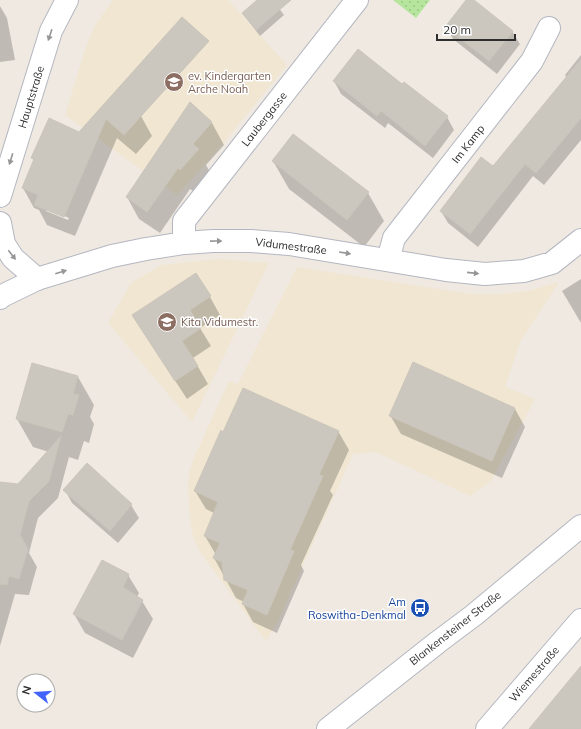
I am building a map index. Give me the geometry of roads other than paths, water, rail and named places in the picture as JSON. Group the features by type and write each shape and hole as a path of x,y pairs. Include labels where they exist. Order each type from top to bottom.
{"street":[{"name":"Hauptstraße","path":"0,196 51,31 67,0"},
{"name":"Laubergasse","path":"184,243 184,222 357,0"},
{"name":"Im Kamp","path":"388,260 394,238 532,61 549,28"},
{"path":"0,223 4,244 13,258 37,279"},
{"name":"Vidumestraße","path":"0,298 37,279 112,256 184,243 251,241 289,244 446,270 485,274 524,271 552,263 581,240"},
{"name":"Blankensteiner Straße","path":"328,729 474,615 581,526"},
{"name":"Wiemestraße","path":"486,729 581,620"}],"place":[{"name":"ev. Kindergarten Arche Noah","path":"174,82"},
{"name":"Kita Vidumestr.","path":"167,322"},
{"name":"Am Roswitha-Denkmal","path":"420,608"}]}
